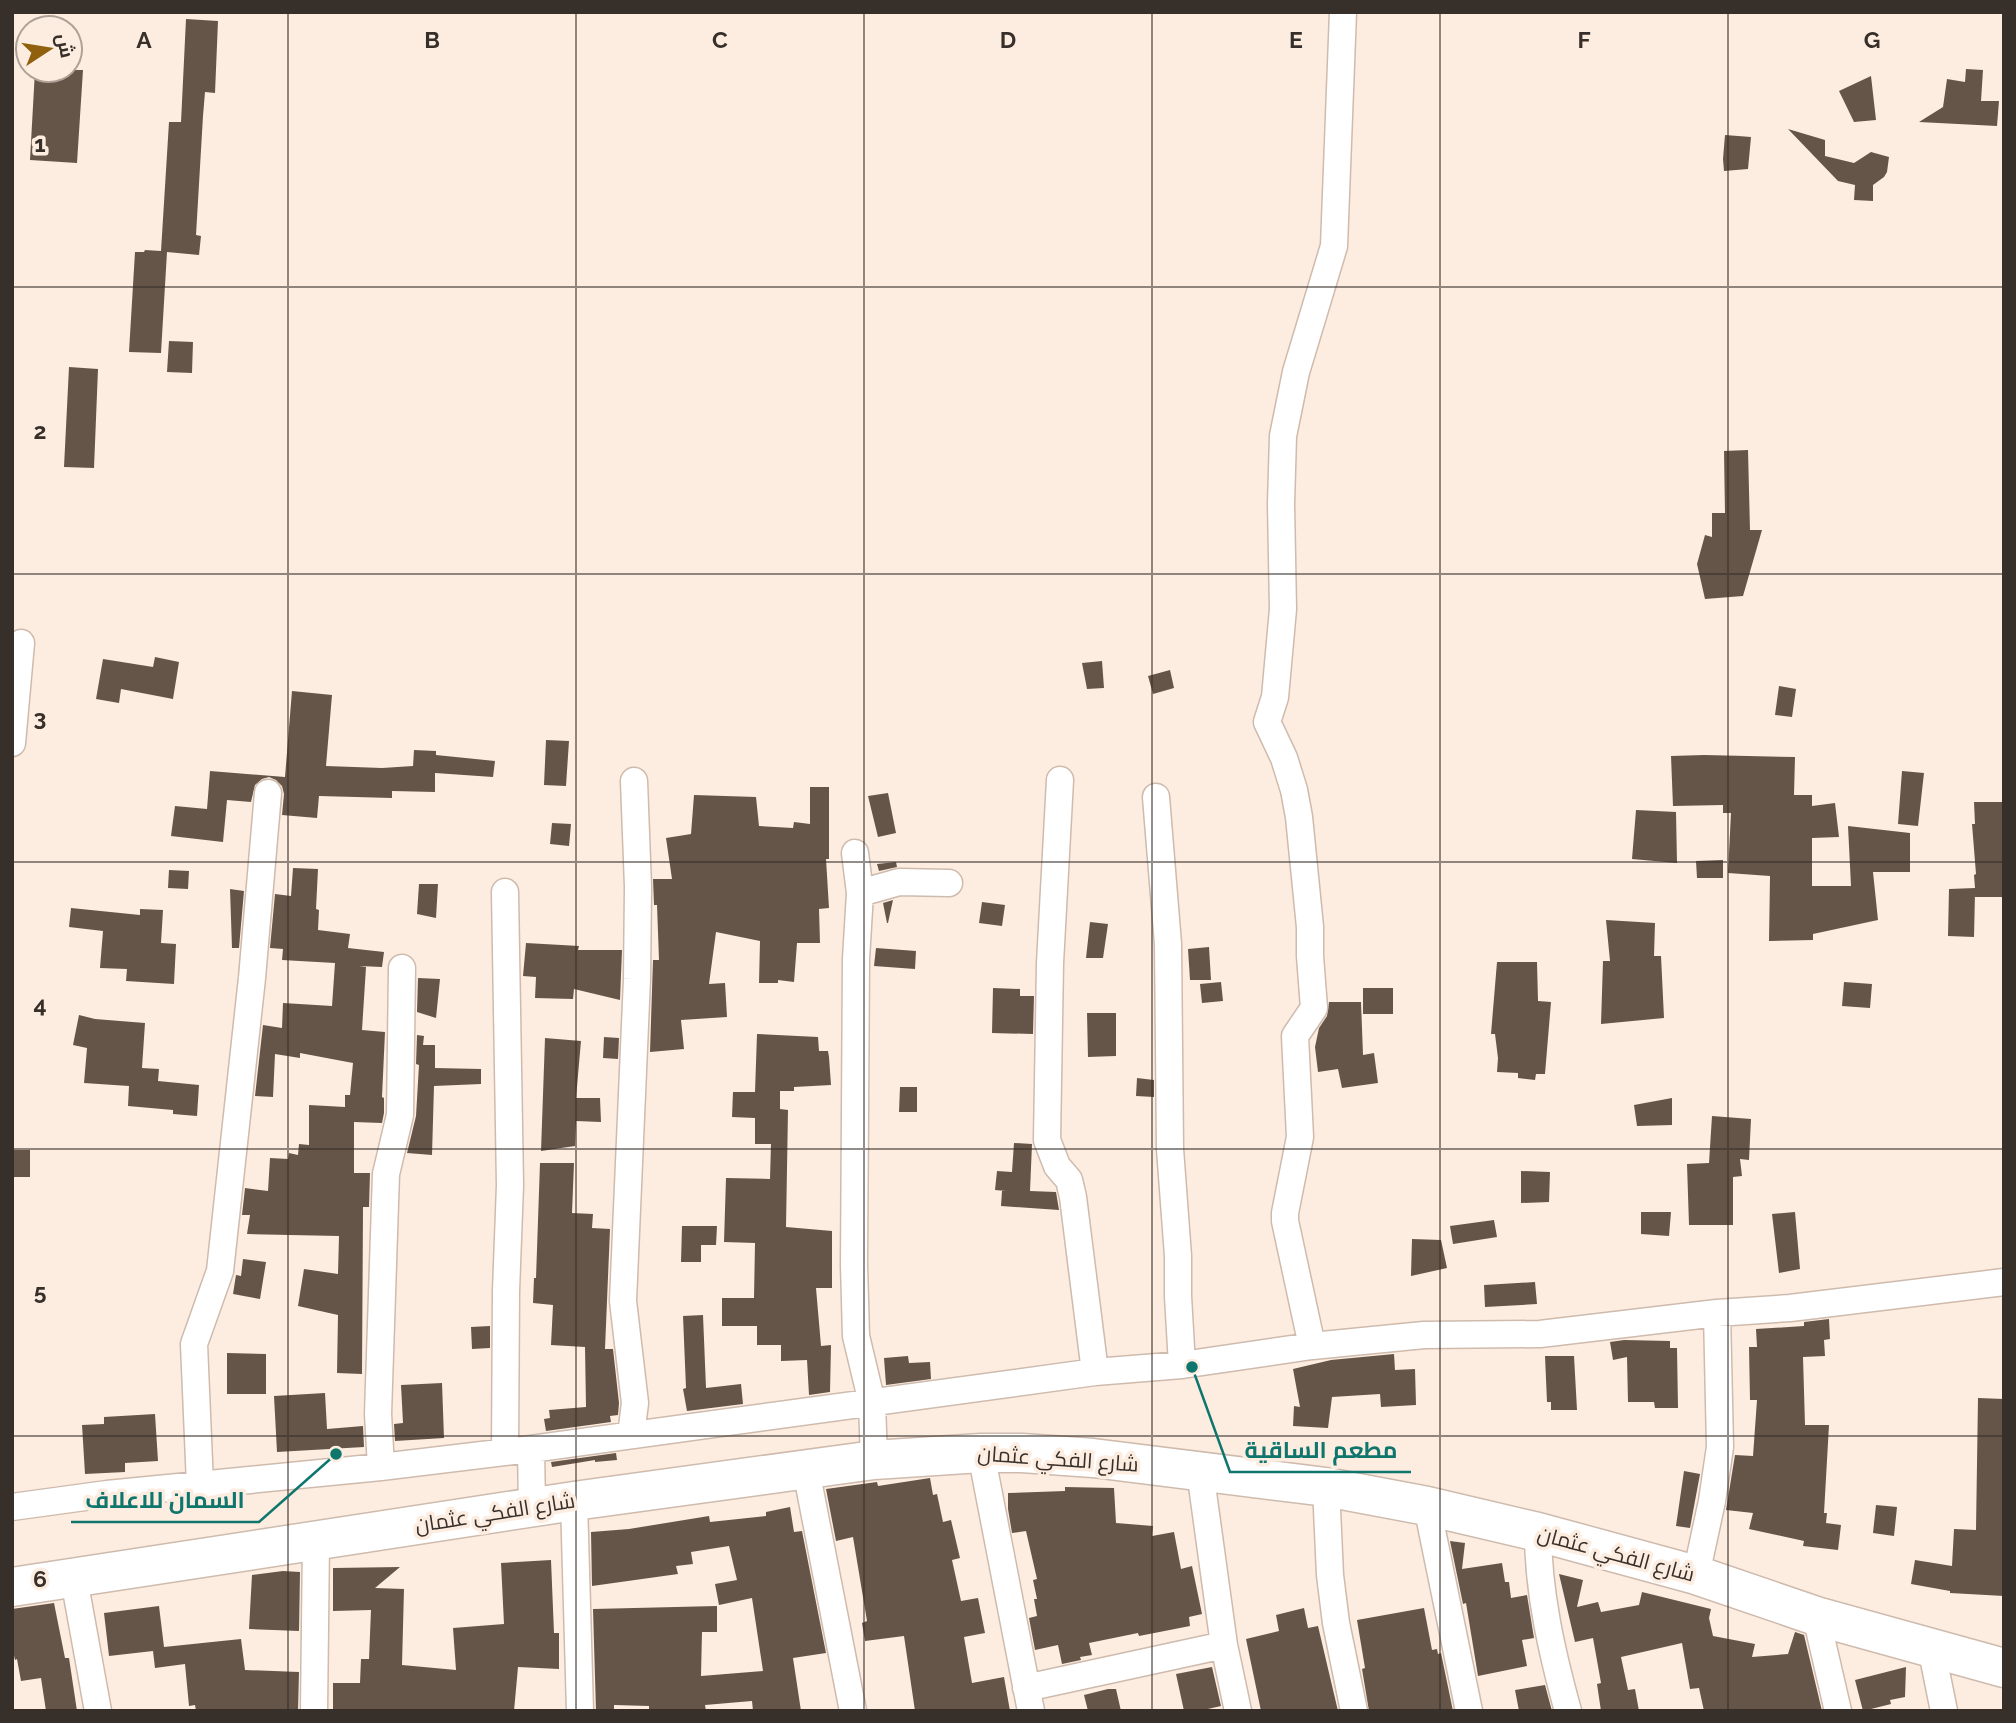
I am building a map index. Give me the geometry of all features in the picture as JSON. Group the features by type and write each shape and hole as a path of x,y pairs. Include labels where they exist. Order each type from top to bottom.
{"street":[{"path":"1312,1346 1285,1221 1300,1137 1296,1036 1314,1008 1310,927 1294,790 1284,758 1267,722 1275,697 1283,609 1283,436 1296,372 1334,246 1343,12"},
{"path":"12,743 22,643"},
{"path":"1060,780 1050,963 1047,1140 1057,1166 1069,1180 1073,1197 1095,1372"},
{"path":"631,1435 635,1403 623,1301 637,979 638,887 634,782"},
{"path":"200,1485 194,1344 220,1271 252,978 268,793"},
{"path":"1156,797 1168,944 1170,1149 1182,1365"},
{"path":"855,853 860,893 856,959 856,1336 872,1404 874,1460"},
{"path":"860,893 900,882 949,883"},
{"path":"505,892 510,1185 506,1291 518,1450 531,1507"},
{"path":"381,1467 378,1414 386,1174 400,1115 402,968"},
{"path":"12,1507 381,1467 872,1404 1095,1372 1182,1365 1312,1346 1424,1335 1540,1335 2004,1282"},
{"path":"1696,1575 1720,1447 1717,1313"},
{"path":"982,1452 1028,1699 1224,1645"},
{"name":"شارع الفكي عثمان","path":"12,1587 531,1507 874,1460 982,1452 1022,1452 1093,1458 1326,1487 1427,1506 1538,1532 1696,1575 1816,1616 2004,1668"},
{"path":"806,1470 853,1711"},
{"path":"1200,1471 1224,1645 1238,1711"},
{"path":"1326,1487 1329,1575 1354,1711"},
{"path":"575,1501 580,1711"},
{"path":"1427,1506 1469,1711"},
{"path":"1538,1532 1538,1567 1568,1711"},
{"path":"314,1711 316,1541"},
{"path":"74,1579 98,1711"},
{"path":"1816,1616 1838,1711"},
{"path":"1931,1647 1944,1711"}],"building":[{"path":"186,19 218,21 215,93 205,92 203,116 196,235 201,236 199,255 167,252 161,353 129,352 135,252 161,251 169,122 181,122"},
{"path":"1966,69 1983,70 1981,101 1999,101 1997,126 1919,122 1943,107 1947,79 1965,82"},
{"path":"1871,76 1876,120 1854,122 1839,91"},
{"path":"34,84 82,84 77,163 30,160"},
{"path":"1788,129 1825,140 1825,156 1854,163 1871,152 1889,157 1887,172 1873,185 1873,201 1854,200 1855,185 1838,181"},
{"path":"1725,135 1751,137 1748,169 1724,171"},
{"path":"169,341 193,342 192,373 167,372"},
{"path":"69,367 98,369 94,468 64,467"},
{"path":"1748,450 1750,530 1762,530 1743,596 1705,599 1697,564 1705,535 1712,537 1712,513 1725,513 1724,451"},
{"path":"155,657 179,662 173,699 121,689 119,703 96,699 103,659 153,667"},
{"path":"1102,661 1104,688 1087,689 1082,663"},
{"path":"1170,670 1174,688 1153,694 1148,676"},
{"path":"1779,686 1796,689 1792,717 1775,715"},
{"path":"292,691 332,695 326,766 413,766 414,750 436,751 436,755 495,761 493,777 435,773 435,792 392,791 392,798 319,796 317,818 282,815 282,786 269,777 255,785 251,802 227,800 223,842 171,836 175,806 207,809 210,771 285,777"},
{"path":"546,740 569,741 566,786 544,785"},
{"path":"1671,756 1795,757 1794,795 1812,795 1812,806 1835,803 1839,837 1812,838 1812,886 1851,886 1848,826 1910,833 1910,872 1873,872 1878,920 1813,934 1813,940 1769,941 1770,876 1728,873 1731,813 1723,813 1723,805 1673,806"},
{"path":"1902,771 1924,773 1918,826 1898,824"},
{"path":"810,787 829,787 829,859 826,859 829,908 819,909 820,943 797,943 794,982 778,980 778,983 759,983 760,941 716,932 709,984 725,983 727,1017 681,1020 684,1049 650,1052 653,960 659,960 653,879 672,879 666,838 691,834 694,795 756,797 759,826 793,828 794,822 810,824"},
{"path":"888,793 896,833 878,837 868,796"},
{"path":"1974,802 2004,802 2004,897 1975,897 1975,893 1974,937 1948,936 1949,889 1975,888 1972,824 1975,824"},
{"path":"1636,810 1676,812 1677,863 1632,859"},
{"path":"552,823 571,824 569,846 550,844"},
{"path":"1723,860 1723,878 1697,878 1696,861"},
{"path":"896,862 897,867 879,871 877,864"},
{"path":"293,868 318,869 318,930 350,934 348,948 384,952 382,967 359,966 366,967 362,1030 385,1032 382,1123 354,1122 354,1173 370,1173 369,1207 363,1207 362,1374 337,1373 338,1315 298,1306 304,1269 338,1274 339,1236 247,1234 250,1215 242,1215 245,1188 268,1191 270,1158 288,1159 289,1153 298,1155 299,1144 309,1145 309,1105 345,1107 345,1095 350,1095 353,1063 300,1053 300,1058 275,1054 273,1097 255,1096 263,1025 282,1028 283,1003 332,1006 335,963 282,960 283,949 270,948 275,894 291,896"},
{"path":"169,870 189,871 188,889 168,888"},
{"path":"419,884 438,884 436,918 417,914"},
{"path":"230,889 244,891 239,948 232,948"},
{"path":"893,900 888,923 887,923 883,903"},
{"path":"982,902 1005,905 1002,926 979,923"},
{"path":"71,908 140,915 140,909 163,910 161,943 176,944 174,984 126,981 127,969 100,968 103,931 69,927"},
{"path":"1606,920 1655,923 1654,956 1661,956 1664,1018 1601,1024 1603,961 1610,961"},
{"path":"1090,922 1108,924 1103,958 1086,958"},
{"path":"526,943 579,946 578,950 622,950 620,1000 574,989 573,999 535,998 536,977 523,976"},
{"path":"1209,947 1211,980 1190,980 1188,949"},
{"path":"876,948 916,951 915,969 874,966"},
{"path":"1497,962 1537,962 1538,1001 1551,1002 1545,1074 1536,1074 1535,1080 1518,1078 1518,1073 1497,1072 1495,1034 1491,1034"},
{"path":"418,978 440,979 436,1018 417,1012"},
{"path":"1221,982 1223,1001 1202,1003 1200,984"},
{"path":"1844,982 1872,984 1870,1008 1842,1006"},
{"path":"993,988 1020,989 1020,996 1034,996 1033,1034 992,1033"},
{"path":"1363,988 1393,988 1393,1014 1363,1014"},
{"path":"1329,1002 1361,1002 1363,1055 1374,1053 1378,1083 1342,1088 1338,1069 1318,1072 1315,1047 1319,1028 1327,1016"},
{"path":"1087,1013 1116,1013 1116,1056 1088,1057"},
{"path":"79,1015 145,1023 142,1068 159,1069 158,1081 199,1085 197,1116 173,1114 173,1110 128,1106 129,1086 84,1083 87,1048 73,1045"},
{"path":"757,1034 818,1037 819,1051 828,1051 831,1085 794,1087 794,1091 780,1091 780,1109 788,1110 786,1227 832,1231 832,1288 816,1288 821,1346 831,1345 830,1392 809,1395 807,1360 781,1361 781,1345 757,1345 757,1326 722,1326 722,1298 754,1298 755,1243 724,1242 726,1178 770,1179 771,1144 755,1144 755,1118 732,1117 733,1092 755,1092"},
{"path":"417,1035 424,1036 423,1045 435,1045 435,1068 481,1069 481,1084 434,1086 432,1155 407,1153 416,1116 419,1065 416,1064"},
{"path":"604,1037 619,1038 618,1059 603,1058"},
{"path":"545,1038 581,1041 576,1098 600,1098 601,1122 576,1121 575,1146 541,1151"},
{"path":"1137,1078 1154,1080 1154,1097 1136,1096"},
{"path":"900,1087 917,1087 917,1112 899,1112"},
{"path":"1672,1098 1672,1125 1637,1126 1634,1105"},
{"path":"1712,1116 1751,1119 1749,1160 1740,1159 1742,1176 1733,1177 1733,1225 1689,1225 1687,1164 1709,1163"},
{"path":"1014,1143 1032,1144 1030,1191 1056,1192 1059,1210 1001,1206 1002,1191 1006,1191 995,1190 997,1171 1012,1172"},
{"path":"12,1150 30,1150 30,1177 12,1177"},
{"path":"540,1163 574,1163 572,1213 593,1214 592,1228 610,1229 605,1349 613,1349 619,1403 618,1415 610,1416 611,1422 546,1431 544,1419 550,1418 549,1410 586,1407 585,1347 551,1345 553,1305 533,1303"},
{"path":"1521,1171 1550,1172 1549,1202 1521,1203"},
{"path":"1641,1212 1671,1212 1669,1236 1641,1234"},
{"path":"1795,1212 1800,1269 1779,1273 1772,1214"},
{"path":"1494,1220 1497,1237 1453,1244 1450,1226"},
{"path":"682,1226 717,1226 716,1245 701,1245 701,1262 681,1262"},
{"path":"1412,1239 1441,1240 1447,1268 1411,1276"},
{"path":"243,1259 266,1262 260,1299 233,1294 236,1275 241,1276"},
{"path":"1535,1282 1537,1304 1485,1307 1484,1285"},
{"path":"703,1315 706,1388 741,1384 743,1404 687,1411 683,1389 686,1388 683,1316"},
{"path":"1829,1319 1830,1339 1824,1340 1825,1356 1803,1357 1805,1425 1829,1425 1824,1513 1827,1513 1826,1523 1841,1525 1838,1550 1803,1546 1804,1541 1749,1529 1753,1513 1726,1510 1735,1455 1753,1456 1757,1400 1750,1400 1749,1347 1757,1347 1756,1329 1804,1326 1804,1322"},
{"path":"490,1326 490,1348 472,1349 471,1327"},
{"path":"1670,1341 1670,1348 1677,1348 1678,1408 1655,1408 1654,1402 1628,1402 1627,1357 1613,1360 1610,1342"},
{"path":"227,1353 266,1354 266,1394 227,1394"},
{"path":"1394,1354 1395,1370 1415,1369 1416,1405 1381,1407 1380,1394 1332,1397 1328,1428 1293,1426 1294,1406 1300,1407 1293,1369 1331,1360"},
{"path":"908,1356 909,1363 930,1362 931,1379 886,1385 884,1358"},
{"path":"1545,1356 1574,1356 1577,1410 1551,1410 1551,1402 1547,1402"},
{"path":"442,1383 444,1438 395,1441 394,1424 403,1423 401,1385"},
{"path":"325,1393 327,1429 363,1426 364,1447 277,1452 274,1396"},
{"path":"1978,1398 2004,1399 2004,1596 1950,1593 1911,1584 1915,1560 1952,1566 1954,1529 1976,1530"},
{"path":"155,1414 158,1461 125,1463 125,1472 85,1474 82,1425 104,1424 104,1417"},
{"path":"616,1453 617,1460 595,1460 552,1467 551,1462"},
{"path":"1684,1471 1700,1474 1690,1528 1676,1526"},
{"path":"930,1478 933,1495 937,1494 943,1522 951,1520 960,1558 952,1560 961,1601 978,1598 985,1633 964,1637 972,1683 1004,1677 1010,1711 915,1711 904,1636 865,1641 862,1623 867,1621 853,1537 836,1541 826,1489 877,1482 878,1486"},
{"path":"1065,1487 1114,1488 1116,1523 1153,1526 1152,1536 1174,1532 1181,1569 1192,1566 1202,1614 1189,1617 1190,1626 1089,1643 1092,1655 1062,1664 1058,1645 1035,1650 1029,1618 1037,1616 1033,1580 1037,1579 1026,1531 1012,1533 1008,1493 1065,1491"},
{"path":"1876,1505 1897,1507 1894,1536 1873,1533"},
{"path":"790,1507 794,1532 802,1531 826,1653 793,1658 801,1711 753,1711 752,1701 705,1705 706,1711 649,1711 649,1706 614,1705 614,1711 596,1711 593,1609 717,1606 717,1632 702,1632 701,1676 763,1671 752,1598 719,1605 715,1584 737,1580 729,1546 691,1552 693,1564 676,1566 678,1574 592,1586 591,1532 629,1529 709,1516 710,1522 766,1516 766,1512"},
{"path":"1450,1541 1465,1543 1462,1569 1502,1563 1511,1598 1527,1595 1534,1638 1522,1640 1527,1666 1478,1676 1466,1603 1463,1604"},
{"path":"551,1560 554,1633 559,1633 559,1669 518,1667 514,1711 333,1711 333,1683 360,1683 361,1659 369,1659 371,1610 333,1611 333,1568 400,1567 375,1588 404,1589 402,1665 456,1670 453,1628 504,1624 501,1563"},
{"path":"300,1572 299,1631 249,1629 252,1575"},
{"path":"1559,1574 1583,1580 1577,1607 1598,1602 1601,1612 1639,1605 1642,1592 1711,1609 1709,1618 1713,1636 1755,1644 1752,1657 1788,1654 1795,1632 1804,1635 1822,1711 1704,1711 1699,1688 1690,1689 1682,1643 1621,1657 1628,1690 1635,1689 1639,1711 1601,1711 1597,1684 1601,1683 1593,1638 1575,1642"},
{"path":"54,1603 65,1658 69,1658 77,1711 46,1711 41,1678 21,1681 12,1647 12,1609"},
{"path":"159,1606 164,1647 241,1639 245,1670 299,1672 298,1711 196,1711 195,1705 189,1706 185,1664 155,1668 153,1651 109,1656 104,1613"},
{"path":"1304,1608 1308,1628 1318,1626 1338,1711 1261,1711 1246,1639 1279,1631 1276,1615"},
{"path":"1424,1608 1432,1650 1437,1649 1438,1654 1441,1653 1453,1711 1369,1711 1357,1620"},
{"path":"1212,1667 1221,1706 1184,1711 1176,1674"},
{"path":"1906,1667 1905,1697 1890,1700 1891,1704 1863,1711 1855,1680"},
{"path":"1545,1685 1552,1711 1519,1711 1515,1690"},
{"path":"1116,1689 1121,1711 1088,1711 1084,1695"}],"place":[{"name":"مطعم الساقية","path":"1192,1367"},
{"name":"السمان للاعلاف","path":"336,1454"}]}
